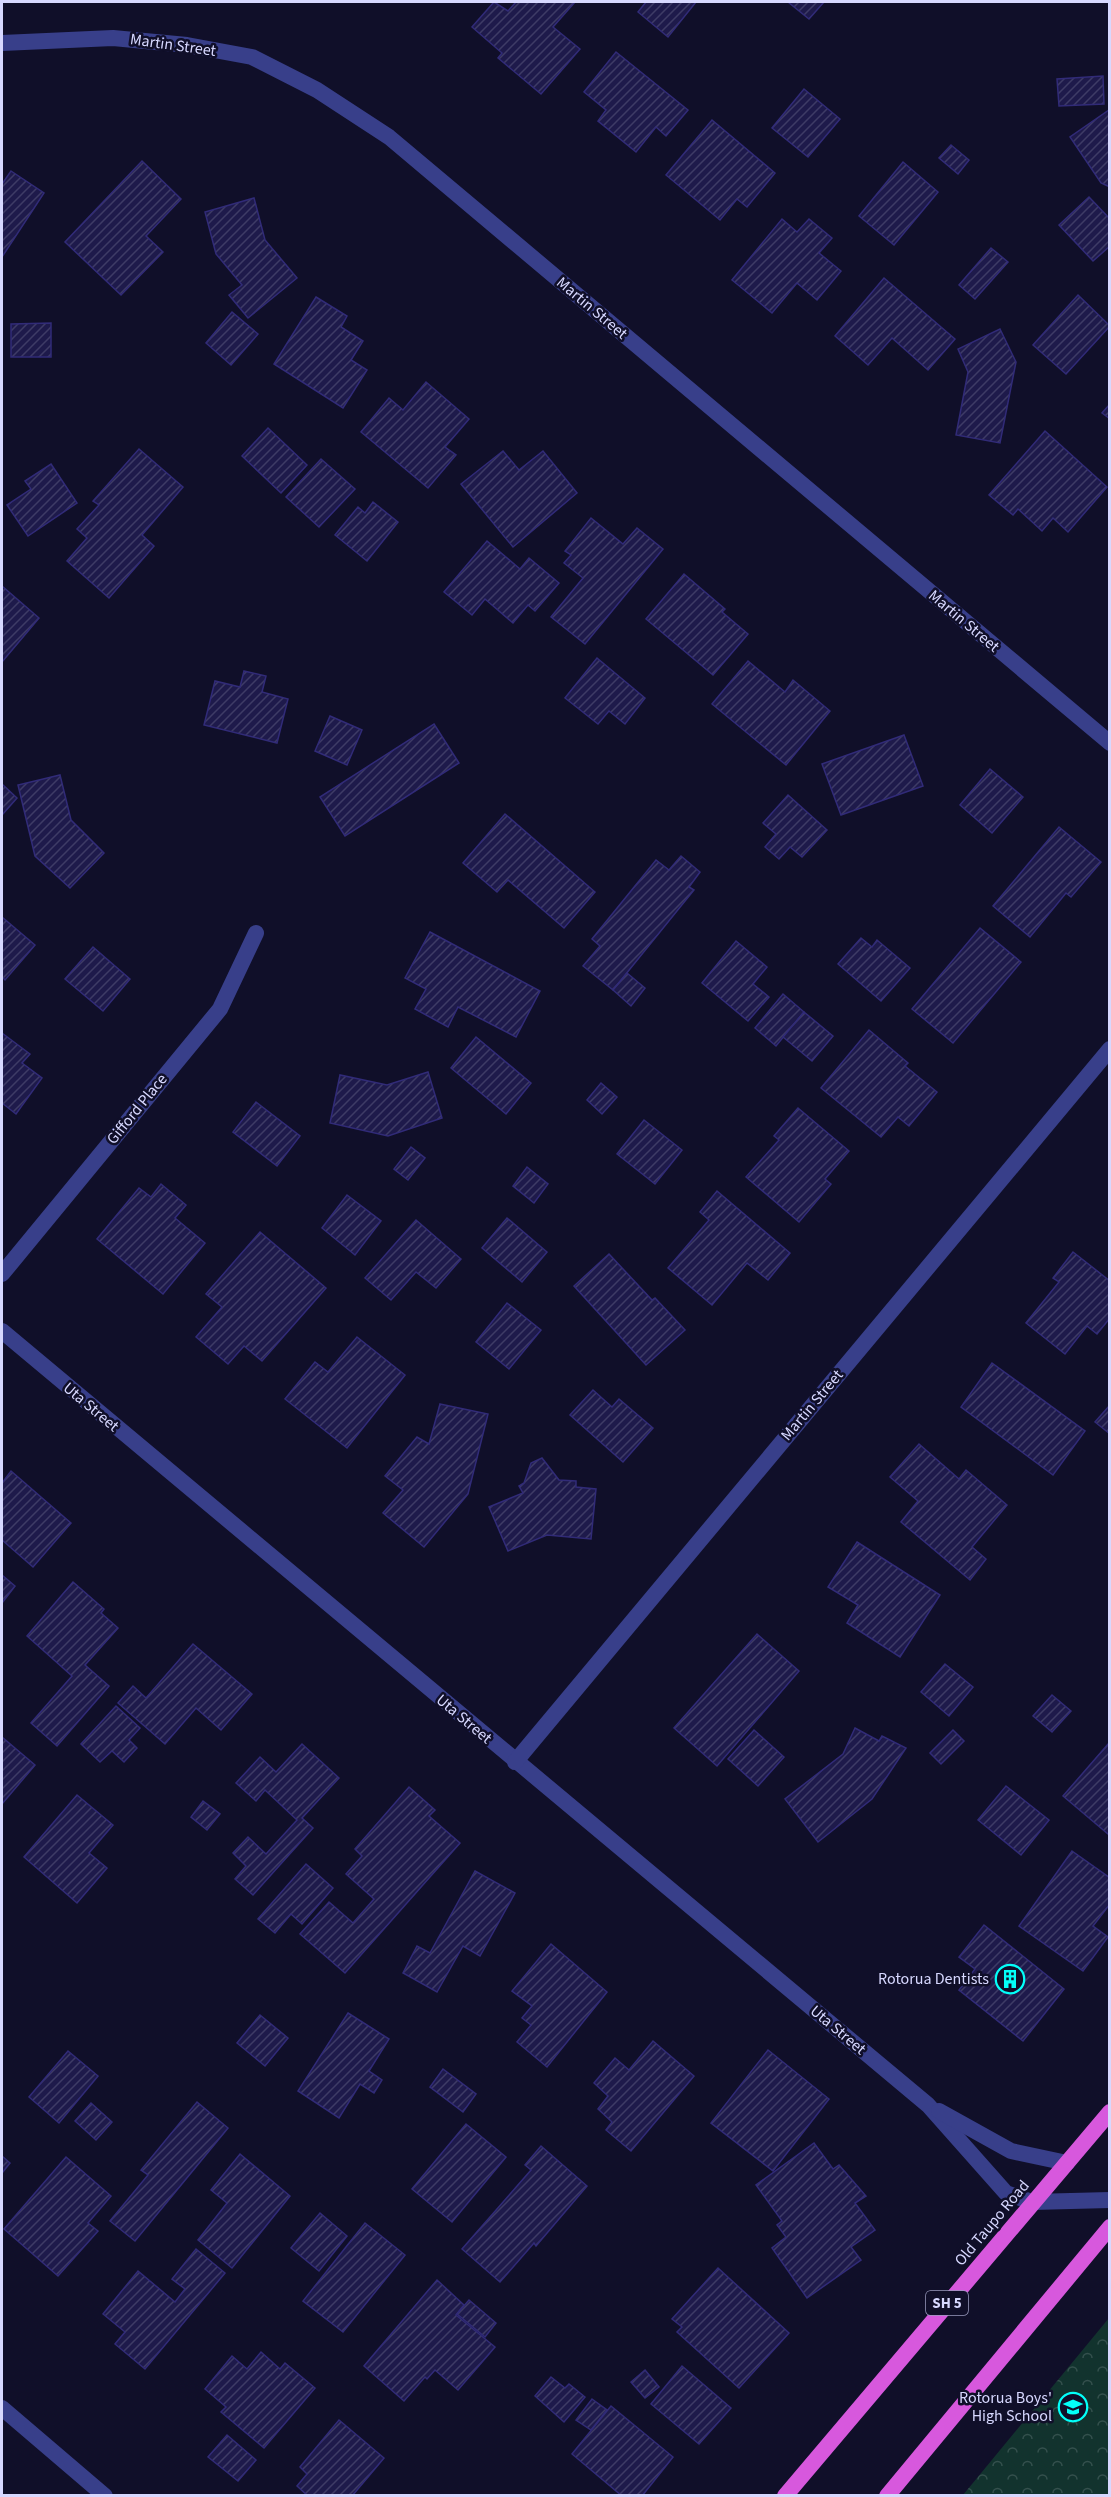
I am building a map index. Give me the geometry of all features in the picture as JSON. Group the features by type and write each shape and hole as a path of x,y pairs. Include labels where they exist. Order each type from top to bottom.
{"highway":[{"name":"Old Taupo Road","path":"785,2496 1110,2112"},
{"path":"886,2496 1110,2227"}],"street":[{"name":"Martin Street","path":"2,43 113,38 187,45 252,57 316,90 388,137 1110,743"},
{"name":"Gifford Place","path":"2,1274 220,1009 256,933"},
{"name":"Martin Street","path":"515,1762 1110,1049"},
{"name":"Uta Street","path":"2,1331 928,2105 1006,2193 1032,2202 1110,2199"},
{"name":"Uta Street","path":"928,2105 1011,2151 1067,2163"},
{"path":"2,2408 105,2496"}],"green space":[{"name":"Rotorua Boys' High School","path":"1109,2318 1109,2495 963,2495"}],"building":[{"path":"494,2 508,11 516,2 575,2 553,27 580,49 541,94 498,58 502,53 472,27"},
{"path":"646,2 696,2 668,37 638,12"},
{"path":"788,2 824,2 809,19"},
{"path":"616,52 688,110 666,136 656,127 636,152 598,121 606,110 584,92"},
{"path":"1103,76 1104,104 1059,106 1057,79"},
{"path":"804,89 840,119 808,157 772,128"},
{"path":"1109,110 1110,187 1101,183 1070,137"},
{"path":"712,120 775,173 747,207 737,199 720,220 666,175"},
{"path":"951,145 969,160 958,174 939,158"},
{"path":"142,161 181,199 146,236 163,252 121,295 65,242"},
{"path":"903,162 938,192 894,245 859,216"},
{"path":"11,171 44,193 2,257 2,184"},
{"path":"1089,197 1110,219 1110,246 1093,261 1059,225"},
{"path":"254,198 265,240 297,278 248,318 229,295 242,285 216,254 205,212"},
{"path":"782,219 797,232 809,219 832,238 819,253 841,271 817,300 797,283 772,313 732,280"},
{"path":"991,248 1008,262 975,299 959,285"},
{"path":"884,278 955,339 928,370 892,338 868,365 835,336"},
{"path":"1078,295 1110,326 1066,374 1033,345"},
{"path":"316,297 347,316 341,327 363,341 351,360 367,370 343,408 274,364"},
{"path":"232,312 258,334 231,365 206,343"},
{"path":"51,323 51,357 11,357 11,324"},
{"path":"1000,329 1016,362 1000,443 956,435 968,372 958,349"},
{"path":"426,382 469,419 445,447 456,455 428,488 361,432 389,398 403,410"},
{"path":"1110,404 1110,419 1102,413"},
{"path":"268,428 307,465 281,493 242,456"},
{"path":"1045,431 1107,487 1068,532 1053,518 1042,531 1018,509 1013,515 989,495"},
{"path":"139,449 183,487 142,535 154,546 109,598 67,561 87,538 77,529 99,505 93,501"},
{"path":"503,451 519,470 543,451 577,493 513,547 461,484"},
{"path":"321,459 355,489 319,527 286,497"},
{"path":"51,464 77,503 28,536 7,505 31,489 25,481"},
{"path":"373,502 398,522 367,561 335,535 358,507 365,513"},
{"path":"591,518 623,544 637,528 663,549 585,644 551,617 583,578 564,563 571,555 565,551"},
{"path":"487,541 520,569 529,558 559,583 535,611 528,605 513,623 485,599 472,615 444,592"},
{"path":"684,574 725,609 722,612 748,634 713,675 646,619"},
{"path":"2,586 39,618 2,662"},
{"path":"597,658 645,698 625,724 609,711 598,724 565,698"},
{"path":"748,661 785,692 793,680 830,711 786,765 712,704"},
{"path":"244,671 266,676 262,692 288,699 277,743 204,725 215,681 240,687"},
{"path":"330,716 362,730 347,765 315,751"},
{"path":"434,724 459,763 345,836 320,797"},
{"path":"904,735 923,786 841,815 822,764"},
{"path":"990,769 1023,797 992,833 960,805"},
{"path":"60,775 71,820 104,853 70,888 35,856 18,785"},
{"path":"2,784 17,798 2,815"},
{"path":"788,795 827,830 802,857 790,847 779,859 765,847 776,834 763,823"},
{"path":"505,814 595,892 564,928 508,880 497,892 463,863"},
{"path":"1059,827 1101,862 1071,897 1066,893 1030,937 993,906"},
{"path":"681,856 700,872 689,887 694,890 613,990 583,966 600,946 592,939 656,860 669,870"},
{"path":"2,917 35,945 5,980 2,977"},
{"path":"980,928 1021,962 953,1043 912,1009"},
{"path":"430,932 540,991 516,1037 458,1007 448,1027 415,1009 426,989 405,978"},
{"path":"861,938 872,947 877,940 910,968 881,1001 838,964"},
{"path":"736,941 767,967 753,984 769,997 748,1021 702,983"},
{"path":"93,947 130,979 103,1011 65,979"},
{"path":"627,973 645,988 631,1006 613,990"},
{"path":"783,994 804,1012 776,1046 755,1028"},
{"path":"804,1012 833,1036 812,1061 783,1037"},
{"path":"869,1030 908,1063 905,1066 937,1092 909,1126 898,1117 881,1137 821,1088"},
{"path":"2,1033 30,1054 22,1063 42,1078 16,1114 2,1103"},
{"path":"476,1037 531,1083 506,1114 451,1068"},
{"path":"428,1072 442,1118 388,1136 330,1123 340,1075 387,1085"},
{"path":"601,1083 617,1097 602,1114 587,1100"},
{"path":"256,1102 300,1136 277,1166 233,1132"},
{"path":"798,1108 849,1151 825,1179 831,1184 799,1222 746,1177 779,1140 774,1136"},
{"path":"644,1120 682,1150 655,1184 617,1154"},
{"path":"411,1147 425,1158 408,1180 394,1169"},
{"path":"527,1167 548,1184 534,1203 513,1186"},
{"path":"161,1184 186,1205 175,1218 205,1243 163,1294 97,1239 139,1188 151,1197"},
{"path":"717,1191 790,1253 768,1280 747,1263 712,1305 668,1268 709,1220 700,1212"},
{"path":"347,1195 381,1221 355,1255 322,1228"},
{"path":"507,1218 547,1252 522,1282 482,1248"},
{"path":"416,1220 461,1259 436,1288 416,1272 391,1300 365,1278"},
{"path":"260,1232 326,1288 262,1361 244,1346 228,1364 196,1337 222,1307 206,1294"},
{"path":"1073,1252 1110,1281 1110,1318 1097,1334 1087,1326 1065,1354 1026,1323 1059,1282 1053,1278"},
{"path":"609,1254 652,1300 655,1298 685,1330 646,1365 574,1286"},
{"path":"507,1303 541,1330 509,1369 476,1342"},
{"path":"357,1337 405,1375 347,1448 285,1399 315,1362 328,1372"},
{"path":"992,1363 1085,1431 1053,1475 961,1407"},
{"path":"593,1390 612,1407 619,1399 653,1428 623,1462 570,1415"},
{"path":"440,1404 488,1414 468,1494 424,1547 383,1513 403,1490 385,1476 417,1437 429,1444"},
{"path":"1110,1405 1110,1434 1095,1422"},
{"path":"919,1444 959,1479 966,1470 1007,1505 972,1547 986,1559 970,1580 901,1522 918,1501 890,1477"},
{"path":"542,1458 559,1480 576,1481 576,1487 596,1489 591,1539 547,1535 508,1551 489,1507 523,1493 519,1486 524,1483 531,1463"},
{"path":"11,1471 71,1523 33,1567 2,1540 2,1483"},
{"path":"857,1542 940,1595 900,1657 847,1623 858,1605 828,1587"},
{"path":"2,1575 15,1586 2,1603"},
{"path":"73,1582 104,1609 101,1613 118,1628 85,1665 109,1686 57,1746 31,1723 72,1676 27,1636"},
{"path":"757,1634 799,1671 717,1766 674,1728"},
{"path":"193,1644 252,1694 221,1730 196,1708 165,1744 118,1703 133,1686 146,1698"},
{"path":"945,1664 973,1687 949,1716 921,1692"},
{"path":"1052,1695 1071,1711 1052,1732 1033,1716"},
{"path":"116,1706 140,1728 129,1740 137,1748 124,1762 112,1751 100,1762 81,1744"},
{"path":"855,1728 879,1741 882,1736 906,1748 872,1799 818,1842 785,1799 843,1754"},
{"path":"754,1730 784,1757 758,1786 728,1759"},
{"path":"953,1730 964,1741 941,1764 930,1753"},
{"path":"2,1737 35,1765 2,1804"},
{"path":"1109,1743 1110,1832 1108,1834 1063,1796"},
{"path":"302,1744 339,1778 302,1818 313,1828 253,1895 235,1879 246,1866 233,1853 248,1837 266,1854 297,1820 265,1790 256,1801 236,1783 260,1757 276,1772"},
{"path":"1006,1786 1049,1820 1021,1855 978,1820"},
{"path":"409,1787 435,1810 429,1816 460,1843 345,1973 300,1934 329,1902 353,1923 374,1899 346,1874 362,1856 355,1849"},
{"path":"77,1795 113,1825 89,1853 107,1868 77,1903 24,1857"},
{"path":"203,1801 220,1814 207,1830 191,1817"},
{"path":"1072,1851 1110,1878 1110,1904 1093,1926 1108,1937 1083,1971 1019,1926"},
{"path":"306,1864 333,1888 302,1924 291,1914 275,1933 258,1919"},
{"path":"475,1871 515,1893 480,1956 463,1946 437,1992 403,1973 417,1946 430,1953"},
{"name":"Rotorua Dentists","path":"984,1925 1064,1989 1023,2041 959,1990 975,1969 959,1957"},
{"path":"551,1944 607,1992 547,2067 517,2042 531,2025 522,2018 532,2006 512,1991"},
{"path":"348,2013 389,2039 369,2071 382,2080 374,2093 360,2084 339,2118 298,2091"},
{"path":"260,2015 288,2038 265,2066 237,2043"},
{"path":"653,2041 694,2076 631,2151 606,2130 612,2122 598,2109 608,2096 594,2083 615,2058 629,2070"},
{"path":"768,2050 829,2099 773,2171 711,2123"},
{"path":"68,2051 98,2076 59,2123 29,2097"},
{"path":"443,2069 476,2094 463,2112 430,2087"},
{"path":"197,2102 228,2128 135,2241 110,2221 148,2175 141,2170"},
{"path":"91,2103 112,2122 96,2140 75,2121"},
{"path":"466,2124 506,2157 452,2222 412,2189"},
{"path":"814,2143 833,2169 839,2165 866,2196 855,2203 875,2230 851,2247 861,2260 807,2298 772,2248 786,2237 777,2225 782,2221 756,2185"},
{"path":"541,2146 587,2186 536,2246 534,2243 500,2282 462,2249 531,2170 525,2165"},
{"path":"240,2154 290,2196 232,2268 198,2240 227,2203 211,2190"},
{"path":"2,2156 10,2163 2,2173"},
{"path":"66,2157 111,2196 88,2223 98,2231 58,2276 4,2229"},
{"path":"320,2213 347,2236 319,2271 291,2248"},
{"path":"365,2223 405,2255 343,2332 303,2301"},
{"path":"196,2249 225,2273 145,2369 115,2344 125,2332 103,2314 138,2271 175,2302 185,2289 172,2279"},
{"path":"718,2268 789,2333 739,2388 677,2332 682,2327 672,2319"},
{"path":"437,2280 464,2305 456,2315 495,2347 458,2390 435,2370 427,2379 425,2377 404,2401 364,2366"},
{"path":"469,2300 496,2323 485,2337 457,2314"},
{"path":"261,2352 280,2369 285,2363 315,2388 264,2448 221,2412 226,2407 205,2389 232,2356 247,2369"},
{"path":"682,2366 731,2408 699,2444 651,2404"},
{"path":"645,2370 659,2387 645,2398 631,2382"},
{"path":"551,2377 565,2388 569,2384 585,2397 564,2422 535,2396"},
{"path":"592,2399 607,2410 591,2430 576,2420"},
{"path":"611,2406 673,2457 642,2496 622,2496 572,2454"},
{"path":"339,2420 384,2458 352,2496 308,2496 297,2486 307,2474 300,2467"},
{"path":"227,2435 256,2460 238,2481 208,2457"}],"place":[{"name":"Rotorua Dentists","path":"1010,1979"},
{"name":"Rotorua Boys' High School","path":"1073,2407"}]}
